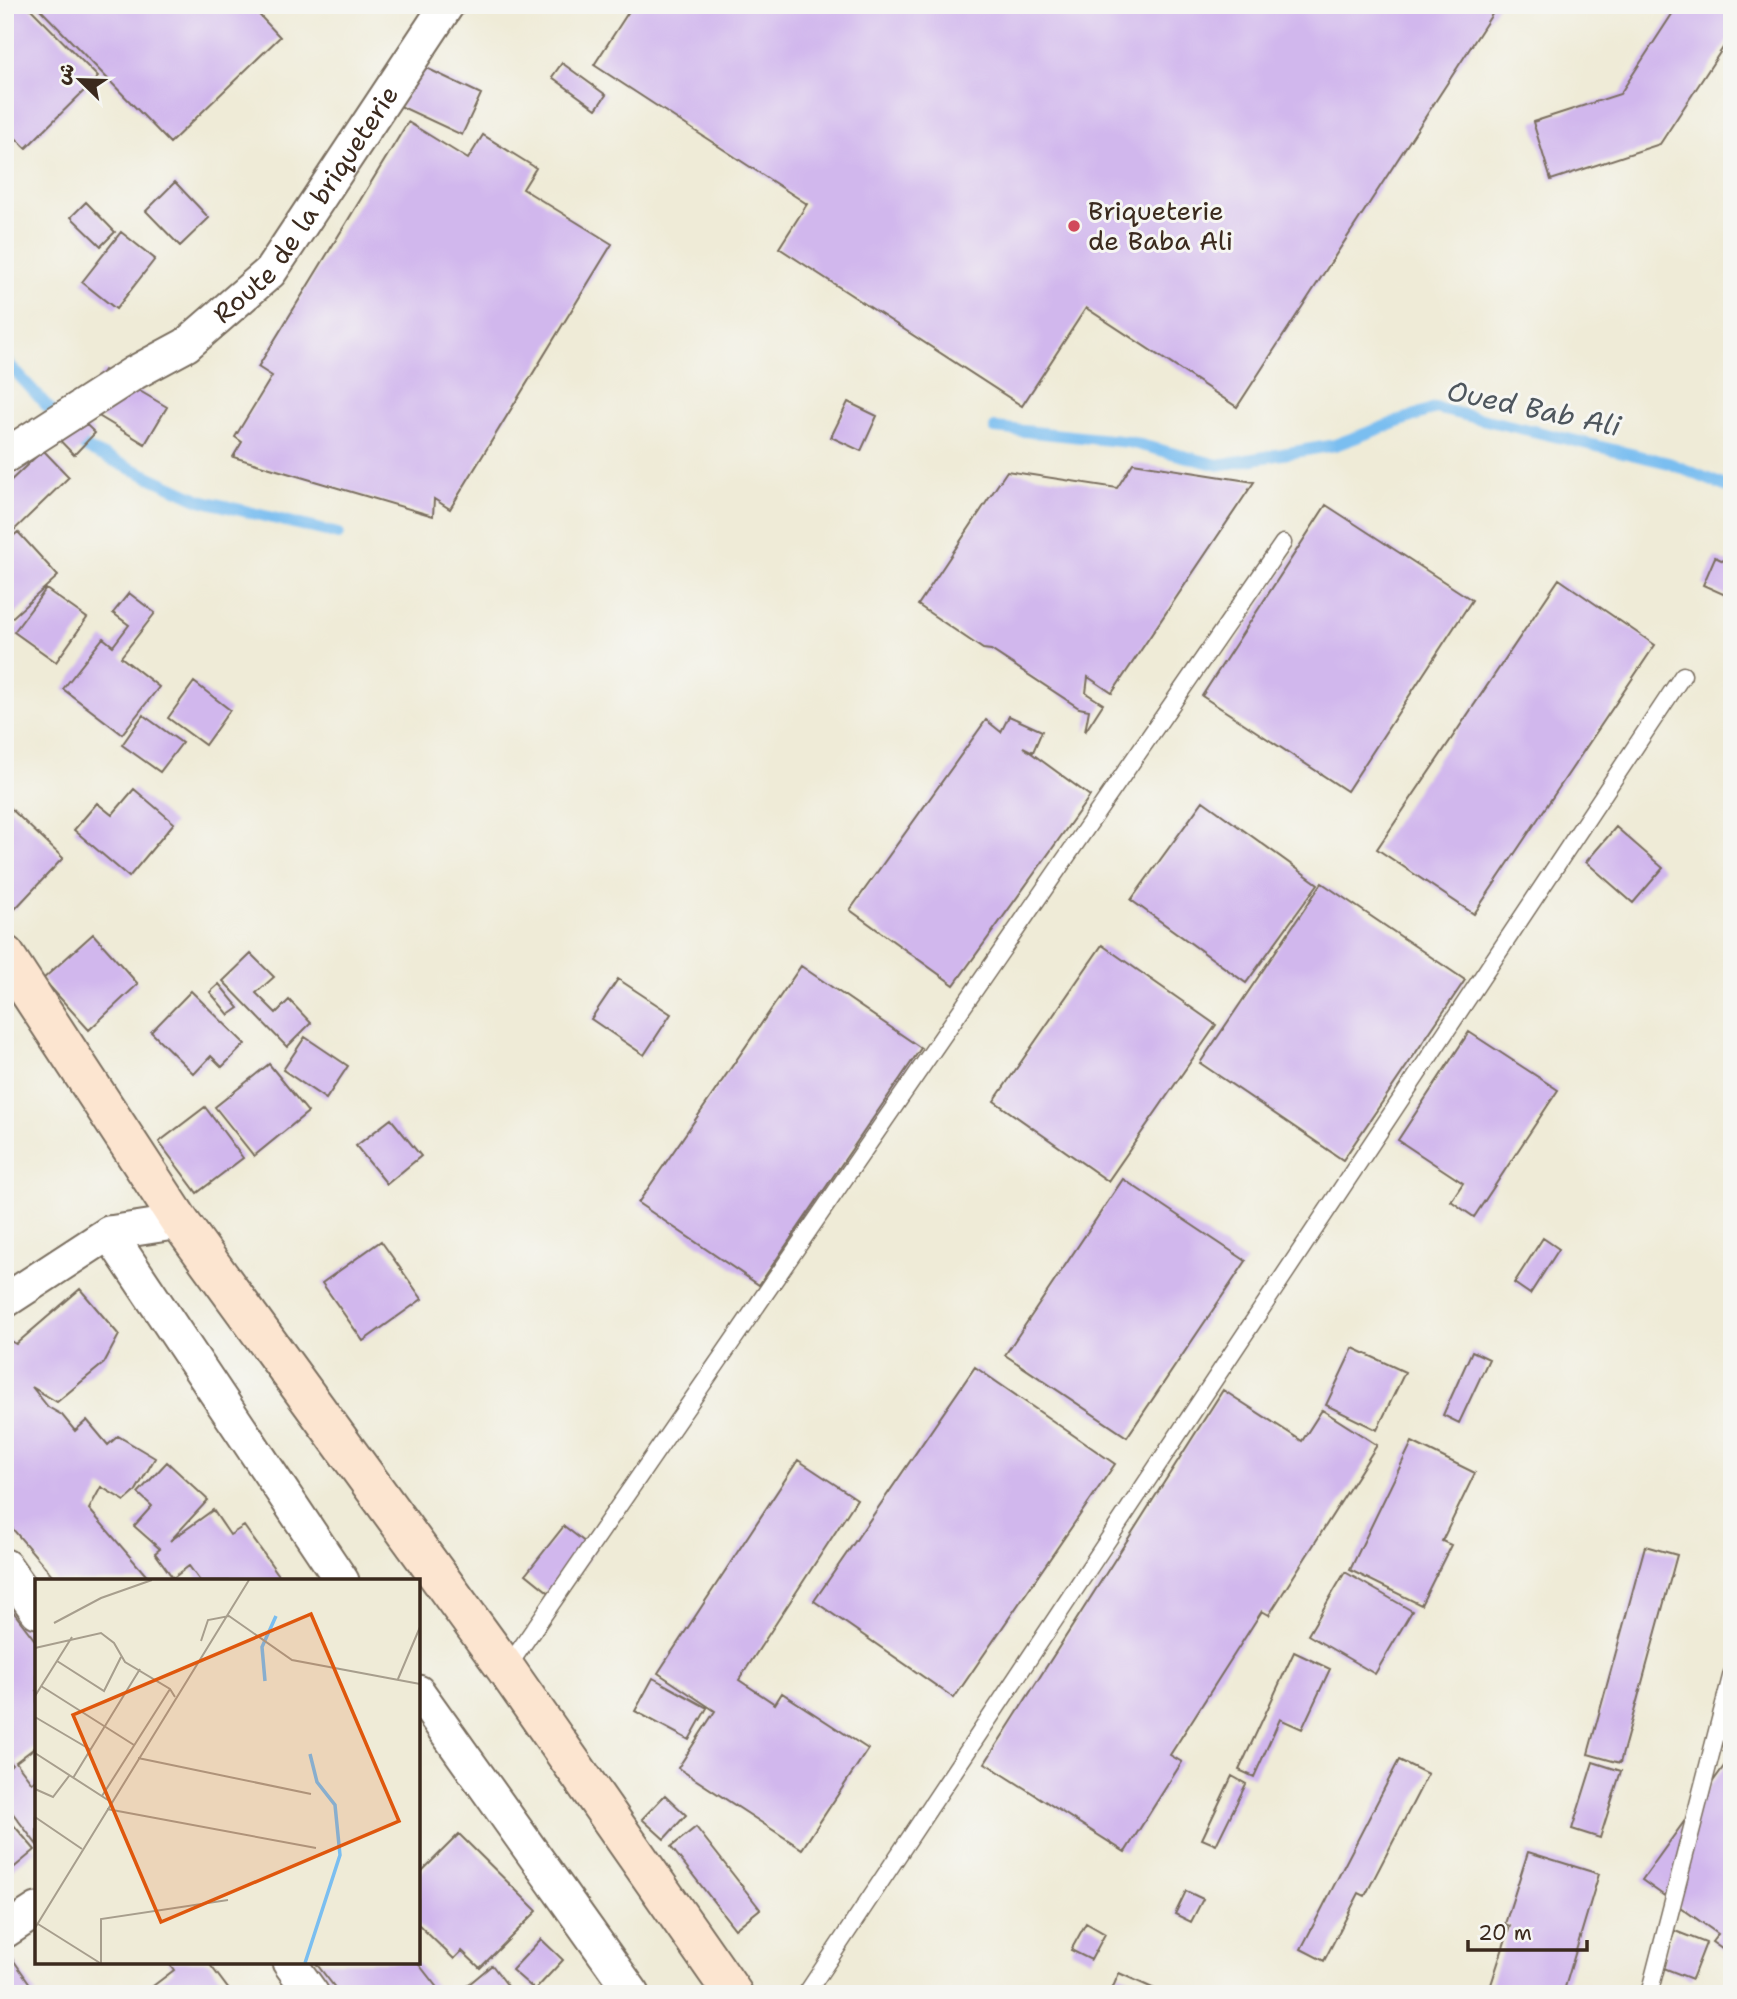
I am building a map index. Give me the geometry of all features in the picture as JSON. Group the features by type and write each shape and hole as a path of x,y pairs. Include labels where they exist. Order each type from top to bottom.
{"main road":[{"path":"5,955 180,1222 506,1670 733,1994"}],"street":[{"name":"Route de la briqueterie","path":"15,451 134,373 186,345 270,272 447,5"},
{"path":"5,1301 109,1233 180,1222"},
{"path":"109,1233 341,1579"},
{"path":"5,1566 35,1608"},
{"path":"420,1695 633,1994"},
{"path":"5,1931 35,1911"}],"lane":[{"path":"506,1670 1283,543"},
{"path":"806,1994 1683,675"},
{"path":"1649,1994 1732,1673"}],"building":[{"path":"5,5 27,5 98,77 26,148 5,128"},
{"path":"36,5 250,5 280,37 170,143"},
{"name":"Briqueterie de Baba Ali","path":"633,5 1498,5 1237,407 1086,308 1022,406 779,248 807,204 594,65"},
{"path":"1678,5 1732,5 1732,34 1660,144 1551,180 1533,122 1620,94"},
{"path":"562,63 606,95 596,109 552,77"},
{"path":"420,65 481,94 462,135 400,106"},
{"path":"408,122 468,159 483,135 536,168 523,189 612,244 450,509 434,499 433,516 233,457 242,442 235,437 272,376 258,367"},
{"path":"175,182 209,218 180,246 146,211"},
{"path":"86,202 115,232 101,246 71,217"},
{"path":"121,232 155,259 116,309 82,282"},
{"path":"104,370 167,407 145,444 82,406"},
{"path":"848,402 877,416 861,451 831,437"},
{"path":"68,407 95,433 74,455 48,428"},
{"path":"43,450 69,477 5,539 5,486"},
{"path":"1133,463 1254,482 1112,693 1088,677 1086,693 1103,704 1085,732 1089,710 1079,708 918,605 1007,471 1117,488"},
{"path":"1326,505 1472,600 1347,791 1202,696"},
{"path":"18,532 58,576 5,624 5,543"},
{"path":"1715,557 1732,565 1732,598 1703,585"},
{"path":"1559,579 1655,645 1474,914 1377,849"},
{"path":"46,589 87,618 56,662 14,632"},
{"path":"129,593 155,613 121,657 159,687 122,734 63,689 103,638 113,646 129,625 113,613"},
{"path":"194,682 230,710 205,745 168,718"},
{"path":"143,715 182,743 160,772 122,745"},
{"path":"1009,716 1042,731 1033,752 1023,747 1090,796 954,985 850,910 986,720 1001,732"},
{"path":"134,789 174,823 129,877 74,830 97,803 112,815"},
{"path":"1203,801 1318,884 1246,983 1131,900"},
{"path":"5,803 63,858 14,910 5,902"},
{"path":"1616,827 1663,868 1633,903 1586,862"},
{"path":"1322,883 1465,980 1343,1160 1200,1063"},
{"path":"93,934 138,984 89,1030 43,979"},
{"path":"1102,945 1216,1025 1108,1181 994,1101"},
{"path":"251,954 274,977 256,993 276,1013 289,1000 311,1023 287,1047 223,981"},
{"path":"801,966 921,1048 759,1285 638,1203"},
{"path":"618,979 671,1014 644,1055 591,1019"},
{"path":"219,984 239,1008 229,1015 210,992"},
{"path":"191,991 245,1044 222,1067 211,1056 194,1074 151,1032"},
{"path":"1469,1032 1558,1090 1474,1217 1451,1201 1463,1183 1398,1140"},
{"path":"305,1037 348,1066 326,1099 283,1070"},
{"path":"269,1064 308,1112 254,1156 215,1107"},
{"path":"205,1107 243,1158 197,1193 159,1142"},
{"path":"391,1119 421,1156 387,1184 356,1146"},
{"path":"1123,1179 1246,1261 1127,1437 1005,1355"},
{"path":"1543,1238 1559,1249 1530,1294 1514,1283"},
{"path":"381,1241 422,1299 363,1341 322,1283"},
{"path":"80,1289 119,1335 104,1363 57,1402 32,1387 48,1407 62,1415 75,1431 87,1420 108,1445 118,1436 155,1458 135,1492 125,1501 101,1487 89,1509 149,1579 55,1579 5,1520 5,1338 16,1344"},
{"path":"1353,1348 1405,1372 1377,1430 1326,1405"},
{"path":"1472,1351 1489,1359 1459,1423 1443,1415"},
{"path":"975,1367 1115,1464 954,1698 814,1601"},
{"path":"1223,1390 1302,1441 1322,1410 1377,1445 1269,1615 1262,1611 1170,1755 1182,1762 1125,1852 985,1763"},
{"path":"1412,1442 1475,1473 1442,1541 1451,1545 1421,1605 1350,1570"},
{"path":"798,1460 857,1499 739,1680 775,1704 782,1693 868,1749 802,1849 678,1768 715,1711 658,1673"},
{"path":"167,1462 208,1500 170,1541 213,1510 230,1535 244,1526 282,1579 199,1579 189,1566 173,1578 155,1553 160,1549 134,1526 152,1506 138,1493"},
{"path":"564,1526 595,1550 557,1599 526,1574"},
{"path":"1645,1546 1677,1555 1620,1763 1588,1754"},
{"path":"1345,1572 1412,1611 1375,1674 1308,1635"},
{"path":"5,1601 35,1640 35,1748 16,1762 32,1783 35,1781 35,1842 5,1803 5,1764 8,1768 12,1764 5,1755"},
{"path":"1294,1652 1330,1669 1302,1729 1280,1719 1254,1777 1239,1770"},
{"path":"653,1678 707,1708 689,1740 635,1711"},
{"path":"1732,1755 1732,1956 1712,1942 1718,1934 1642,1880"},
{"path":"1399,1760 1428,1774 1365,1896 1359,1893 1324,1961 1301,1949"},
{"path":"1593,1762 1621,1771 1600,1838 1572,1829"},
{"path":"1232,1776 1246,1784 1216,1845 1202,1839"},
{"path":"665,1795 686,1815 664,1839 642,1819"},
{"path":"5,1815 35,1850 5,1875"},
{"path":"696,1827 760,1909 735,1929 671,1847"},
{"path":"459,1834 537,1911 480,1968 462,1951 454,1959 420,1926 420,1873"},
{"path":"1528,1852 1599,1874 1563,1994 1488,1994 1510,1926 1505,1924"},
{"path":"1186,1891 1203,1899 1191,1922 1175,1914"},
{"path":"1086,1923 1105,1934 1091,1960 1071,1950"},
{"path":"1675,1931 1706,1943 1692,1979 1661,1967"},
{"path":"541,1939 563,1960 535,1990 512,1970"},
{"path":"7,1951 37,1994 5,1994"},
{"path":"170,1964 210,1964 229,1990 225,1994 145,1992 174,1970"},
{"path":"317,1964 419,1964 442,1994 340,1994"},
{"path":"492,1965 514,1994 457,1994"},
{"path":"1119,1973 1166,1994 1110,1994"}],"waterway":[{"path":"5,360 59,419"},
{"name":"Oued Bab Ali","path":"995,428 1129,442 1218,465 1335,445 1435,408 1669,463 1732,489"},
{"path":"72,433 86,448 200,500 338,534"}],"place":[{"name":"Briqueterie de Baba Ali","path":"1074,226"}]}
